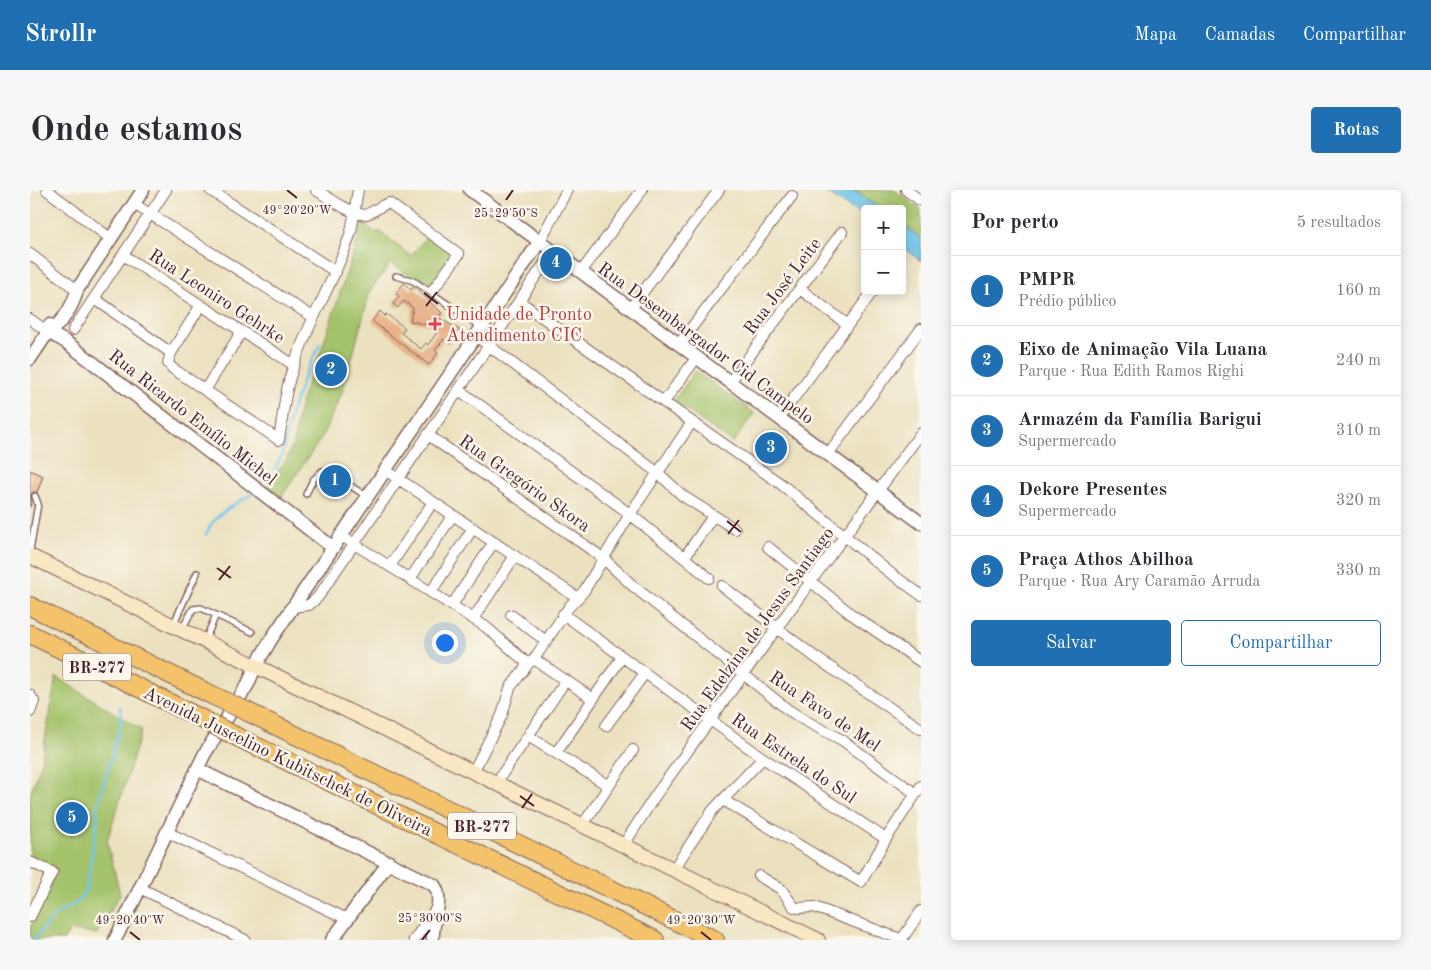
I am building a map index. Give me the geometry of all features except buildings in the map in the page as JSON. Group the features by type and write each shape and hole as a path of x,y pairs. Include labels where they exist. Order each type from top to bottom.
{"highway":[{"name":"Avenida Juscelino Kubitschek de Oliveira","path":"30,606 716,940"},
{"name":"Avenida Juscelino Kubitschek de Oliveira","path":"30,634 202,720 655,940"},
{"path":"30,647 61,649"}],"main road":[{"path":"30,556 818,940"}],"street":[{"path":"47,190 111,239"},
{"path":"30,359 68,296 77,290 143,190"},
{"path":"73,330 166,190"},
{"path":"210,190 336,272"},
{"path":"316,190 354,212 363,215 389,203 459,254 433,290"},
{"path":"201,305 171,353 169,366 279,440 287,390 294,365 313,317 336,272 350,236 358,190"},
{"path":"115,940 208,747 248,684 256,665 291,607 540,241 567,190"},
{"path":"581,272 642,190"},
{"path":"631,308 719,190"},
{"path":"906,190 921,201"},
{"name":"Rua Desembargador Cid Campelo","path":"473,191 921,523"},
{"path":"679,344 792,196"},
{"path":"134,204 313,317"},
{"name":"Rua José Leite","path":"730,382 842,232"},
{"path":"291,607 303,607 313,602 553,251"},
{"path":"30,254 77,290"},
{"name":"Rua Leoniro Gehrke","path":"123,254 294,365"},
{"path":"800,289 848,325"},
{"path":"779,418 869,295"},
{"path":"94,298 171,353"},
{"path":"519,301 781,484 844,536 921,595"},
{"name":"Rua Ricardo Emílio Michel","path":"30,318 48,332 66,342 332,547"},
{"path":"828,454 921,329"},
{"path":"205,390 242,332"},
{"path":"479,332 489,345 658,472 683,496 735,529"},
{"path":"664,402 696,357"},
{"path":"459,390 630,514 709,578"},
{"path":"473,772 500,718 510,688 546,641 563,614 584,591 630,514 692,422"},
{"name":"Rua Edelzina de Jesus Santiago","path":"623,846 710,720 921,433"},
{"name":"Rua Gregório Skora","path":"428,435 603,558"},
{"path":"385,470 578,598"},
{"path":"390,566 433,502"},
{"path":"410,579 453,515"},
{"path":"684,558 713,516"},
{"path":"431,592 473,528"},
{"path":"340,535 452,605 531,661 566,680 593,699"},
{"path":"452,605 494,542"},
{"path":"768,547 851,614 921,662"},
{"path":"473,619 515,556"},
{"name":"Rua Favo de Mel","path":"603,558 634,586 795,714 842,740 918,790"},
{"path":"722,586 833,669 921,730"},
{"name":"Rua Estrela do Sul","path":"563,614 763,758 886,839"},
{"path":"511,615 546,641"},
{"path":"556,753 622,657"},
{"path":"606,726 645,673"},
{"path":"496,783 566,680"},
{"path":"30,712 34,704 32,696"},
{"path":"528,736 609,786"},
{"path":"582,826 633,750"},
{"path":"673,870 704,821 763,758"},
{"path":"197,769 434,885 438,894 438,906 433,924 433,940"},
{"path":"723,800 861,882 918,790"},
{"path":"167,832 347,919"},
{"path":"30,862 52,872 30,916"},
{"path":"332,940 390,862"},
{"path":"759,876 780,889 794,907 814,907 902,940 921,911"},
{"path":"140,888 245,940"},
{"path":"414,940 438,906"}],"lane":[{"path":"396,276 416,283 479,332"},
{"path":"306,494 313,480 322,471 328,471 366,497"},
{"path":"30,550 32,523 38,504 35,496"},
{"path":"177,627 197,573"},
{"path":"177,627 193,609 197,608 252,632"},
{"path":"205,640 216,615"}],"green space":[{"path":"853,190 894,190 921,210 921,238 906,227 906,205 874,205"},
{"path":"363,223 375,233 379,231 411,256 428,235 454,255 429,289 391,263 370,291 344,388 322,437 280,499 266,488 286,460 294,442 303,394 321,351"},
{"path":"695,371 754,413 733,443 674,401"},
{"path":"56,677 142,730 107,841 120,894 97,934 70,930 64,940 30,940 30,929 58,870 30,856 30,795 41,763"}],"water":[{"path":"822,190 853,190 874,205 861,205 861,214"},
{"path":"906,227 921,238 921,261 906,250"}],"waterway":[{"path":"271,477 282,455 292,410 305,374 320,344"},
{"path":"206,535 219,516 231,506 252,494"},
{"path":"33,940 55,915 77,903 86,890 98,816 96,811 121,724 120,706"}],"place":[{"name":"Dekore Presentes","path":"556,263"},
{"name":"Unidade de Pronto Atendimento CIC","path":"435,324"},
{"name":"Eixo de Animação Vila Luana","path":"331,370"},
{"name":"Armazém da Família Barigui","path":"771,448"},
{"name":"PMPR","path":"335,481"},
{"name":"Praça Athos Abilhoa","path":"72,818"}]}
